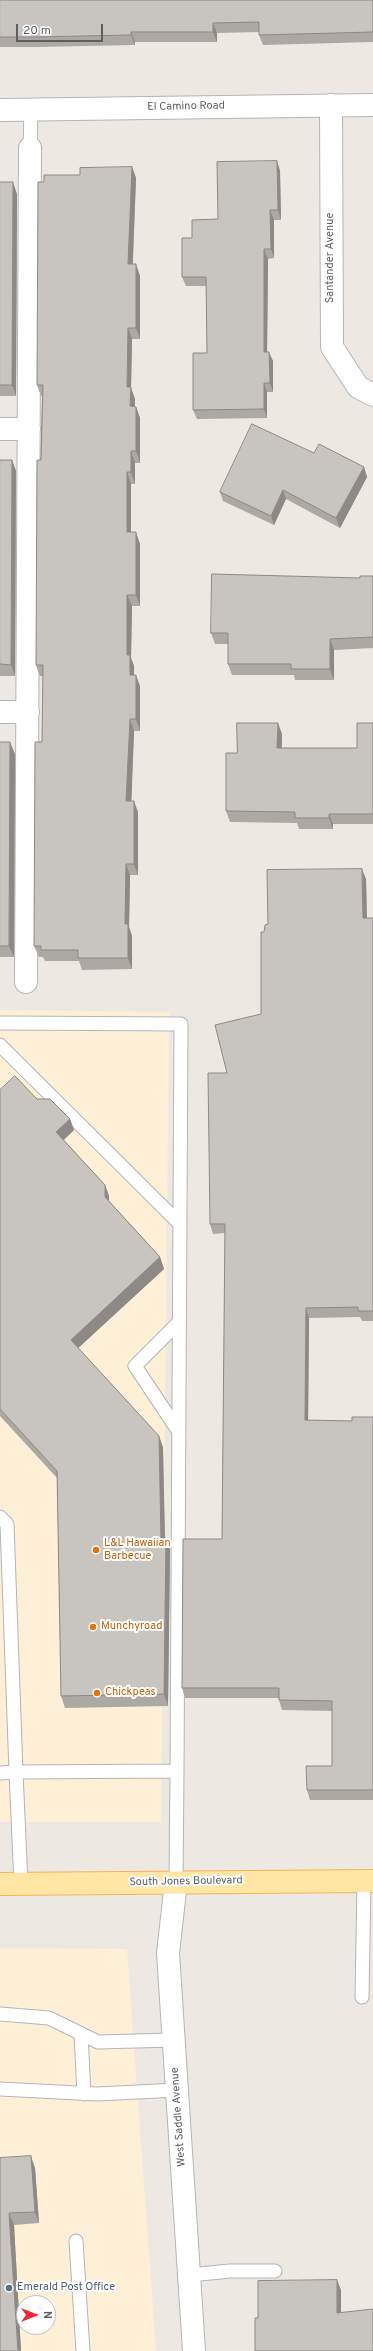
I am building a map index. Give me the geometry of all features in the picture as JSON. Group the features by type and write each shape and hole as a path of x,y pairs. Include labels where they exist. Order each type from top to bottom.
{"main road":[{"name":"South Jones Boulevard","path":"10,1884 368,1881"}],"street":[{"name":"El Camino Road","path":"0,110 373,104"},
{"name":"Santander Avenue","path":"331,105 332,347 358,387 373,395"},
{"path":"26,982 30,148"},
{"path":"0,429 29,429"},
{"path":"0,712 28,712"},
{"name":"West Saddle Avenue","path":"176,1882 168,1953 194,2351"}],"lane":[{"path":"30,148 31,110"},
{"path":"0,1023 181,1024 176,1882"},
{"path":"0,1045 180,1224"},
{"path":"179,1322 135,1366 179,1432"},
{"path":"0,1517 7,1524 6,1678 16,1772 10,1884"},
{"path":"0,1773 177,1771"},
{"path":"362,1996 368,1881"},
{"path":"0,2014 49,2018 98,2042 174,2040"},
{"path":"81,2034 84,2094"},
{"path":"0,2089 84,2094 178,2090"},
{"path":"76,2241 83,2351"},
{"path":"190,2275 230,2271 275,2271"}],"shaded area":[{"path":"0,1010 169,1012 161,1822 0,1822"},
{"path":"0,1948 127,1949 156,2351 0,2351"}],"building":[{"path":"0,0 373,0 373,32 259,35 259,22 213,23 213,32 131,32 131,35 0,37"},
{"path":"277,161 278,210 270,210 271,249 264,249 264,352 269,352 270,383 264,383 264,409 193,410 193,353 207,353 206,277 182,277 182,238 192,238 192,220 218,219 217,162"},
{"path":"132,167 128,264 136,264 136,328 128,328 127,387 131,387 130,406 136,407 136,451 131,451 131,472 127,472 127,532 136,532 136,595 127,595 127,655 130,655 130,675 136,675 136,719 130,719 126,801 134,801 134,864 126,864 125,924 128,924 128,958 78,958 78,950 41,950 41,946 34,946 35,742 42,742 43,665 36,665 37,460 41,460 43,385 37,385 38,182 44,182 44,175 80,175 80,168"},
{"path":"0,182 13,182 12,385 0,385"},
{"path":"252,424 314,453 319,444 364,467 336,518 283,490 271,516 220,492"},
{"path":"0,460 12,460 11,665 0,664"},
{"path":"212,574 360,578 360,576 373,576 373,637 330,639 330,669 291,669 291,664 228,664 228,633 211,633"},
{"path":"237,723 278,723 277,748 357,748 357,723 373,723 373,814 329,814 329,818 295,818 295,812 226,811 226,753 237,753"},
{"path":"0,742 10,742 9,946 0,946"},
{"path":"362,869 363,918 373,918 373,1311 358,1311 358,1307 306,1308 305,1420 352,1421 352,1417 373,1417 373,1790 307,1790 306,1766 332,1766 332,1701 279,1700 279,1688 182,1688 183,1539 222,1539 225,1224 210,1224 208,1073 227,1073 215,1025 261,1014 261,932 264,932 265,925 268,924 267,870"},
{"path":"15,1076 37,1099 50,1099 70,1119 56,1132 105,1185 105,1197 160,1257 71,1340 159,1436 161,1538 166,1538 164,1694 61,1696 57,1471 0,1409 0,1090"},
{"name":"Emerald Post Office","path":"31,2156 35,2212 9,2213 18,2351 0,2351 0,2158"},
{"path":"337,2280 337,2313 373,2309 373,2351 255,2351 255,2318 258,2318 258,2281"}],"place":[{"name":"L&L Hawaiian Barbecue","path":"96,1550"},
{"name":"Munchyroad","path":"93,1627"},
{"name":"Chickpeas","path":"97,1693"},
{"name":"Emerald Post Office","path":"9,2288"}]}
